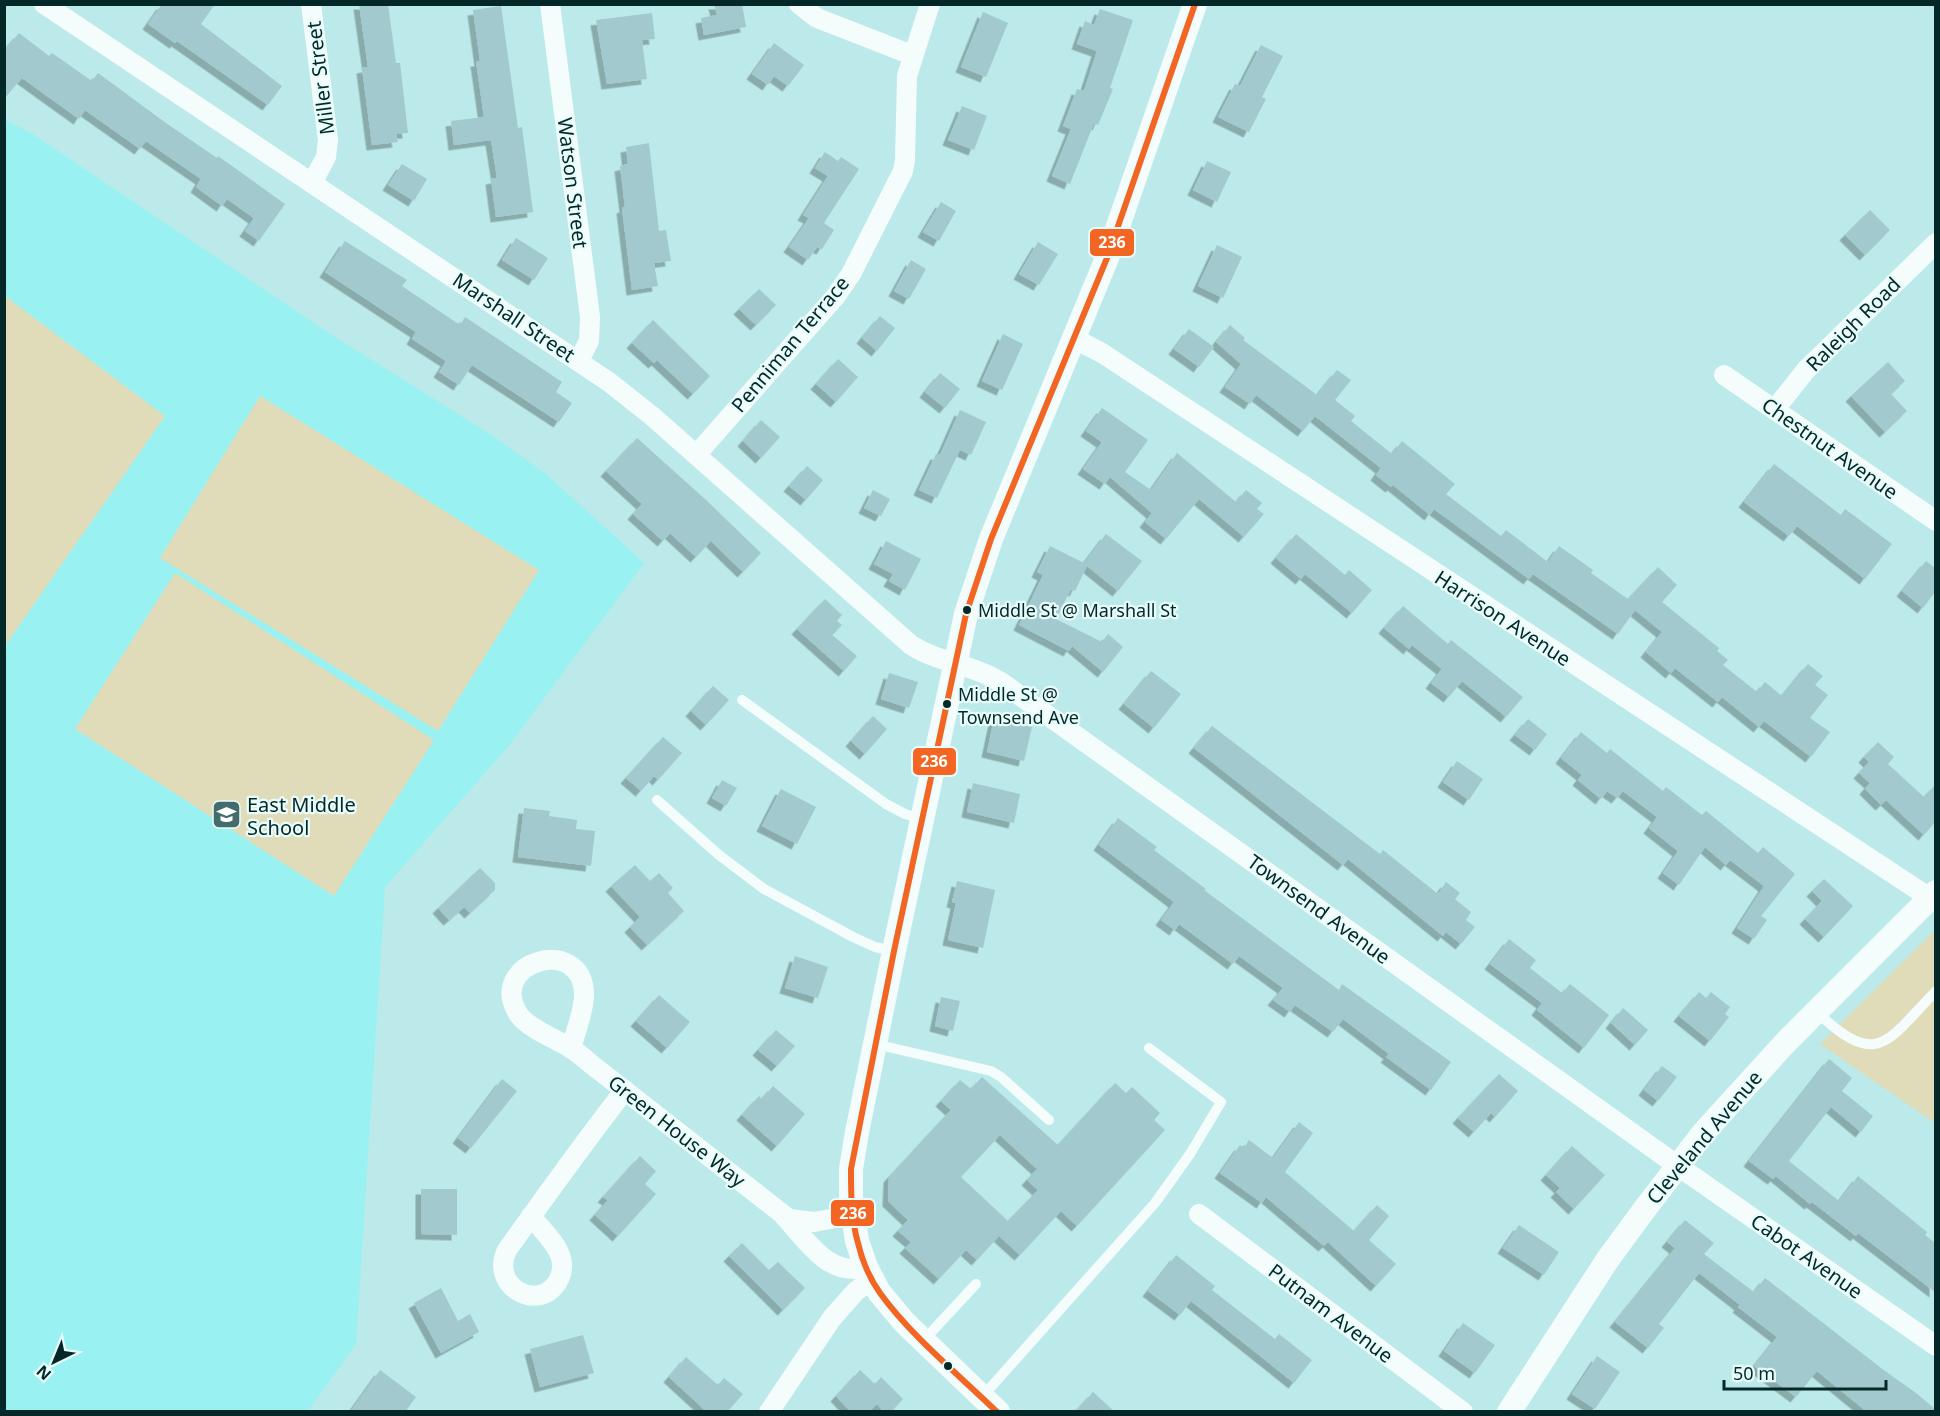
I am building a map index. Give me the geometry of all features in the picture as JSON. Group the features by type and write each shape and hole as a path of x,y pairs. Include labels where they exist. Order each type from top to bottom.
{"street":[{"name":"Marshall Street","path":"44,4 579,360 638,404 906,641 922,652 955,663"},
{"name":"Miller Street","path":"311,4 328,140 326,157 312,183"},
{"name":"Watson Street","path":"550,4 590,317 589,341 579,360"},
{"path":"799,4 817,18 912,54"},
{"name":"Penniman Terrace","path":"696,455 827,308 851,274 903,171 907,76 912,54 930,4"},
{"path":"990,1404 895,1313 869,1274 857,1241 852,1215 851,1169 894,951 966,614 991,539 1111,248 1196,4"},
{"name":"Raleigh Road","path":"1775,410 1806,370 1935,243"},
{"name":"Harrison Avenue","path":"1075,339 1112,360 1894,876 1934,897"},
{"name":"Chestnut Avenue","path":"1724,375 1935,521"},
{"name":"Townsend Avenue","path":"955,663 981,671 1001,681 1678,1166"},
{"name":"Cleveland Avenue","path":"1512,1411 1608,1259 1678,1166 1740,1090 1816,1011 1934,897"},
{"name":"Green House Way","path":"571,1049 584,997 580,979 574,969 564,962 551,959 535,961 525,967 515,981 513,997 516,1008 526,1022 571,1049 782,1214"},
{"path":"531,1216 625,1090"},
{"name":"Cabot Avenue","path":"1678,1166 1935,1346"},
{"path":"782,1214 789,1219 805,1222 852,1215"},
{"path":"782,1214 810,1247 834,1265 869,1274"},
{"name":"Putnam Avenue","path":"1199,1214 1463,1412"},
{"path":"769,1412 836,1312 869,1274"}],"lane":[{"path":"741,700 885,804 922,819"},
{"path":"657,800 719,855 764,889 853,937 875,947 894,951"},
{"path":"1816,1011 1847,1037 1858,1043 1875,1046 1888,1039 1935,991"},
{"path":"875,1044 991,1071 1001,1077 1049,1120"},
{"path":"990,1404 1155,1203 1190,1154 1221,1102 1149,1048"},
{"path":"923,1342 976,1284"}],"shaded area":[{"name":"East Middle School","path":"4,119 34,135 335,337 496,438 547,475 644,563 511,743 385,887 356,1344 308,1411 5,1411"},
{"path":"5,296 165,416 5,646"},
{"path":"260,396 539,570 438,731 160,558"},
{"path":"175,573 434,740 334,896 75,729"},
{"path":"1935,930 1935,1123 1820,1044"}],"building":[{"path":"162,4 215,4 201,24 282,86 268,105 177,41 175,43 148,24"},
{"path":"359,4 388,4 396,63 400,63 408,133 396,134 398,142 372,145 362,68 368,67"},
{"path":"714,4 742,4 746,27 704,35 701,18 717,15"},
{"path":"501,6 518,128 522,127 533,212 496,217 491,179 497,178 491,140 454,145 451,121 484,117 476,61 480,61 473,10"},
{"path":"1100,9 1133,20 1110,88 1113,89 1098,125 1094,123 1070,184 1052,176 1071,129 1063,126 1077,89 1084,91 1097,51 1077,44 1085,21 1094,25"},
{"path":"983,12 1008,23 986,77 961,67"},
{"path":"652,13 655,39 642,40 647,79 607,84 596,20"},
{"path":"19,33 49,56 52,53 92,81 98,73 166,123 217,158 218,156 285,204 259,241 245,231 254,218 227,199 222,206 196,187 201,179 146,141 140,149 85,110 79,119 22,78 4,99 4,51"},
{"path":"774,43 804,65 788,86 774,76 768,85 752,74"},
{"path":"1261,45 1283,56 1262,97 1266,99 1249,132 1218,117 1235,84 1240,86"},
{"path":"962,106 987,116 974,150 948,140"},
{"path":"649,143 659,231 666,230 671,261 654,263 658,286 632,290 622,208 625,207 620,166 628,164 626,147"},
{"path":"825,152 838,161 841,157 859,169 824,223 834,230 822,249 817,247 808,260 789,247 809,218 803,215 828,176 815,168"},
{"path":"1207,161 1231,172 1217,202 1193,190"},
{"path":"402,164 427,179 414,201 388,185"},
{"path":"941,202 956,211 939,241 923,232"},
{"path":"1870,210 1890,230 1865,255 1845,235"},
{"path":"516,238 548,258 534,280 502,260"},
{"path":"345,241 407,280 402,286 460,325 465,317 562,382 556,392 572,403 559,422 472,365 459,385 439,372 446,361 412,339 416,332 325,272"},
{"path":"1038,242 1058,254 1039,285 1019,274"},
{"path":"1217,245 1242,257 1223,298 1198,286"},
{"path":"911,260 926,269 909,299 894,291"},
{"path":"759,289 776,305 756,325 739,309"},
{"path":"880,316 895,328 877,351 862,338"},
{"path":"653,320 710,376 693,394 657,360 654,363 632,343"},
{"path":"1230,325 1245,338 1243,340 1317,395 1337,370 1351,380 1335,400 1355,416 1351,421 1392,454 1402,441 1455,484 1446,494 1501,536 1506,530 1548,562 1559,546 1593,570 1591,573 1628,599 1658,567 1677,585 1662,602 1719,648 1717,651 1728,660 1723,665 1757,692 1765,682 1782,696 1808,664 1823,676 1815,685 1828,695 1810,718 1830,732 1811,757 1764,721 1759,727 1722,697 1718,702 1675,668 1671,673 1646,652 1662,632 1635,610 1618,634 1533,574 1529,579 1434,509 1430,515 1393,485 1391,487 1376,475 1381,468 1315,416 1303,431 1256,395 1250,404 1225,387 1241,364 1216,342"},
{"path":"1189,329 1214,347 1199,367 1174,349"},
{"path":"1003,334 1023,344 1002,390 982,381"},
{"path":"838,359 858,377 836,402 816,384"},
{"path":"1888,362 1905,381 1891,394 1907,411 1885,432 1851,396"},
{"path":"940,373 960,389 945,408 925,392"},
{"path":"1102,408 1148,440 1125,472 1151,490 1177,453 1236,502 1246,490 1262,503 1257,509 1264,514 1244,537 1199,499 1166,539 1145,522 1152,513 1110,477 1105,484 1083,469 1102,442 1086,431"},
{"path":"960,410 986,422 971,455 960,450 937,498 919,490 936,454 940,455"},
{"path":"761,420 780,437 761,458 743,441"},
{"path":"637,438 761,553 743,572 711,541 696,557 670,533 663,541 633,514 642,504 606,471"},
{"path":"1774,464 1841,515 1845,509 1892,544 1865,579 1797,526 1789,536 1744,502"},
{"path":"807,466 823,480 806,500 789,486"},
{"path":"873,490 890,499 881,516 864,508"},
{"path":"1106,534 1142,561 1118,591 1087,566 1075,591 1071,589 1056,619 1102,642 1108,634 1123,647 1103,672 1072,646 1069,651 1019,625 1043,575 1037,572 1050,546 1084,563"},
{"path":"1296,534 1345,575 1349,570 1372,590 1352,613 1305,574 1301,579 1276,558"},
{"path":"886,541 921,559 905,590 889,581 893,574 874,564"},
{"path":"1926,561 1935,568 1935,592 1923,608 1902,591"},
{"path":"825,599 842,615 837,621 842,625 832,635 857,656 844,671 797,629"},
{"path":"1403,606 1448,644 1451,640 1523,697 1506,717 1462,681 1449,697 1431,683 1442,669 1412,645 1409,649 1384,628"},
{"path":"1151,671 1181,694 1154,728 1124,704"},
{"path":"889,673 918,682 909,708 881,699"},
{"path":"713,686 729,700 706,725 691,711"},
{"path":"873,716 887,729 865,754 851,741"},
{"path":"994,719 1032,727 1024,761 987,752"},
{"path":"1528,719 1547,734 1535,750 1515,735"},
{"path":"1212,726 1380,854 1383,850 1438,894 1446,882 1460,893 1455,899 1471,912 1466,920 1475,927 1461,944 1446,932 1443,936 1348,859 1343,865 1194,748"},
{"path":"1581,732 1607,753 1610,749 1663,791 1666,787 1702,815 1706,811 1758,853 1763,847 1795,874 1761,916 1767,920 1754,939 1737,928 1764,886 1730,860 1726,865 1705,847 1679,885 1663,873 1678,851 1649,828 1657,817 1623,791 1617,798 1607,791 1601,799 1578,780 1582,775 1561,758"},
{"path":"663,737 682,753 658,780 654,776 641,791 626,778"},
{"path":"1878,742 1894,757 1888,764 1924,797 1935,785 1935,822 1924,835 1886,800 1881,805 1865,789 1870,783 1859,773 1869,762 1864,757"},
{"path":"1457,761 1483,779 1469,800 1443,782"},
{"path":"722,780 737,788 726,806 712,798"},
{"path":"973,783 1020,794 1014,823 967,812"},
{"path":"781,789 816,807 797,844 762,826"},
{"path":"524,808 550,811 549,816 577,820 576,829 595,831 591,866 518,857"},
{"path":"1118,818 1157,847 1154,850 1206,889 1204,890 1339,990 1342,984 1451,1062 1431,1090 1386,1057 1389,1054 1343,1019 1333,1032 1295,1005 1290,1012 1273,1000 1283,988 1239,956 1233,964 1179,924 1175,930 1161,920 1174,902 1099,845"},
{"path":"635,865 650,881 659,873 673,888 668,893 684,911 647,945 630,927 640,917 611,886"},
{"path":"480,868 495,883 495,890 470,913 464,907 449,920 438,908"},
{"path":"1824,879 1853,906 1824,937 1805,919 1822,901 1812,891"},
{"path":"957,881 995,890 983,948 948,940 956,903 952,902"},
{"path":"1509,939 1536,960 1530,968 1562,993 1570,984 1609,1015 1584,1048 1537,1010 1542,1003 1490,964"},
{"path":"795,956 828,967 818,998 785,988"},
{"path":"1699,992 1706,998 1711,992 1730,1007 1725,1014 1729,1017 1710,1041 1679,1016"},
{"path":"659,995 690,1022 667,1048 636,1021"},
{"path":"941,997 960,1001 953,1031 935,1026"},
{"path":"1623,1008 1648,1030 1635,1045 1611,1023"},
{"path":"776,1030 795,1046 777,1066 758,1050"},
{"path":"1829,1059 1852,1078 1842,1091 1873,1116 1861,1132 1831,1107 1789,1161 1839,1201 1858,1176 1927,1232 1925,1235 1935,1243 1935,1292 1858,1233 1856,1236 1812,1202 1810,1204 1776,1176 1773,1179 1749,1161"},
{"path":"1662,1066 1677,1077 1658,1101 1644,1090"},
{"path":"1499,1074 1518,1091 1495,1117 1491,1113 1474,1132 1458,1118"},
{"path":"982,1077 1058,1145 1115,1083 1126,1093 1132,1087 1160,1113 1154,1120 1165,1130 1077,1226 1061,1211 1020,1255 999,1236 977,1260 966,1250 939,1279 905,1248 911,1242 898,1231 908,1220 888,1201 889,1177 951,1110 941,1101 960,1080 971,1089","holes":["1000,1135 1037,1169 1027,1180 1038,1190 1008,1221 961,1177"]},
{"path":"502,1079 517,1091 471,1148 458,1138"},
{"path":"773,1086 805,1114 777,1146 742,1115 759,1096 762,1099"},
{"path":"1299,1122 1313,1133 1285,1172 1354,1231 1377,1205 1389,1216 1369,1240 1396,1264 1376,1286 1328,1242 1324,1246 1266,1197 1262,1203 1220,1173 1240,1145 1244,1148 1249,1140 1273,1158"},
{"path":"1572,1146 1605,1175 1574,1209 1556,1192 1560,1188 1546,1175"},
{"path":"640,1156 656,1171 645,1184 656,1194 618,1236 595,1215 608,1200 603,1197"},
{"path":"421,1189 457,1189 457,1235 421,1234"},
{"path":"1685,1220 1714,1243 1704,1254 1754,1292 1765,1278 1916,1393 1935,1409 1935,1412 1867,1412 1817,1371 1796,1397 1754,1366 1777,1337 1699,1273 1659,1324 1664,1328 1648,1348 1615,1322 1675,1248 1667,1242"},
{"path":"1519,1225 1559,1252 1544,1275 1503,1248"},
{"path":"742,1243 769,1270 778,1262 805,1288 783,1310 729,1256"},
{"path":"1176,1255 1215,1286 1212,1290 1275,1339 1279,1334 1312,1360 1294,1383 1191,1301 1180,1315 1148,1291"},
{"path":"441,1288 458,1321 470,1314 479,1332 441,1353 414,1303"},
{"path":"1463,1323 1495,1345 1475,1373 1444,1351"},
{"path":"583,1335 594,1373 540,1387 530,1349"},
{"path":"1597,1356 1620,1372 1595,1409 1572,1394"},
{"path":"686,1357 718,1385 724,1378 743,1394 727,1412 707,1412 669,1377"},
{"path":"380,1370 416,1397 405,1412 350,1412"},
{"path":"860,1370 875,1384 881,1377 903,1399 891,1412 884,1412 877,1404 869,1412 851,1412 836,1396"},
{"path":"1093,1392 1115,1412 1075,1412"}],"transit line":[{"name":"236","path":"997,1412 906,1325 876,1288 864,1263 854,1225 851,1169 894,951 966,614 991,539 1107,258 1195,4"}],"place":[{"name":"Middle St @ Marshall St","path":"967,610"},
{"name":"Middle St @ Townsend Ave","path":"947,704"},
{"name":"East Middle School","path":"226,815"}]}
